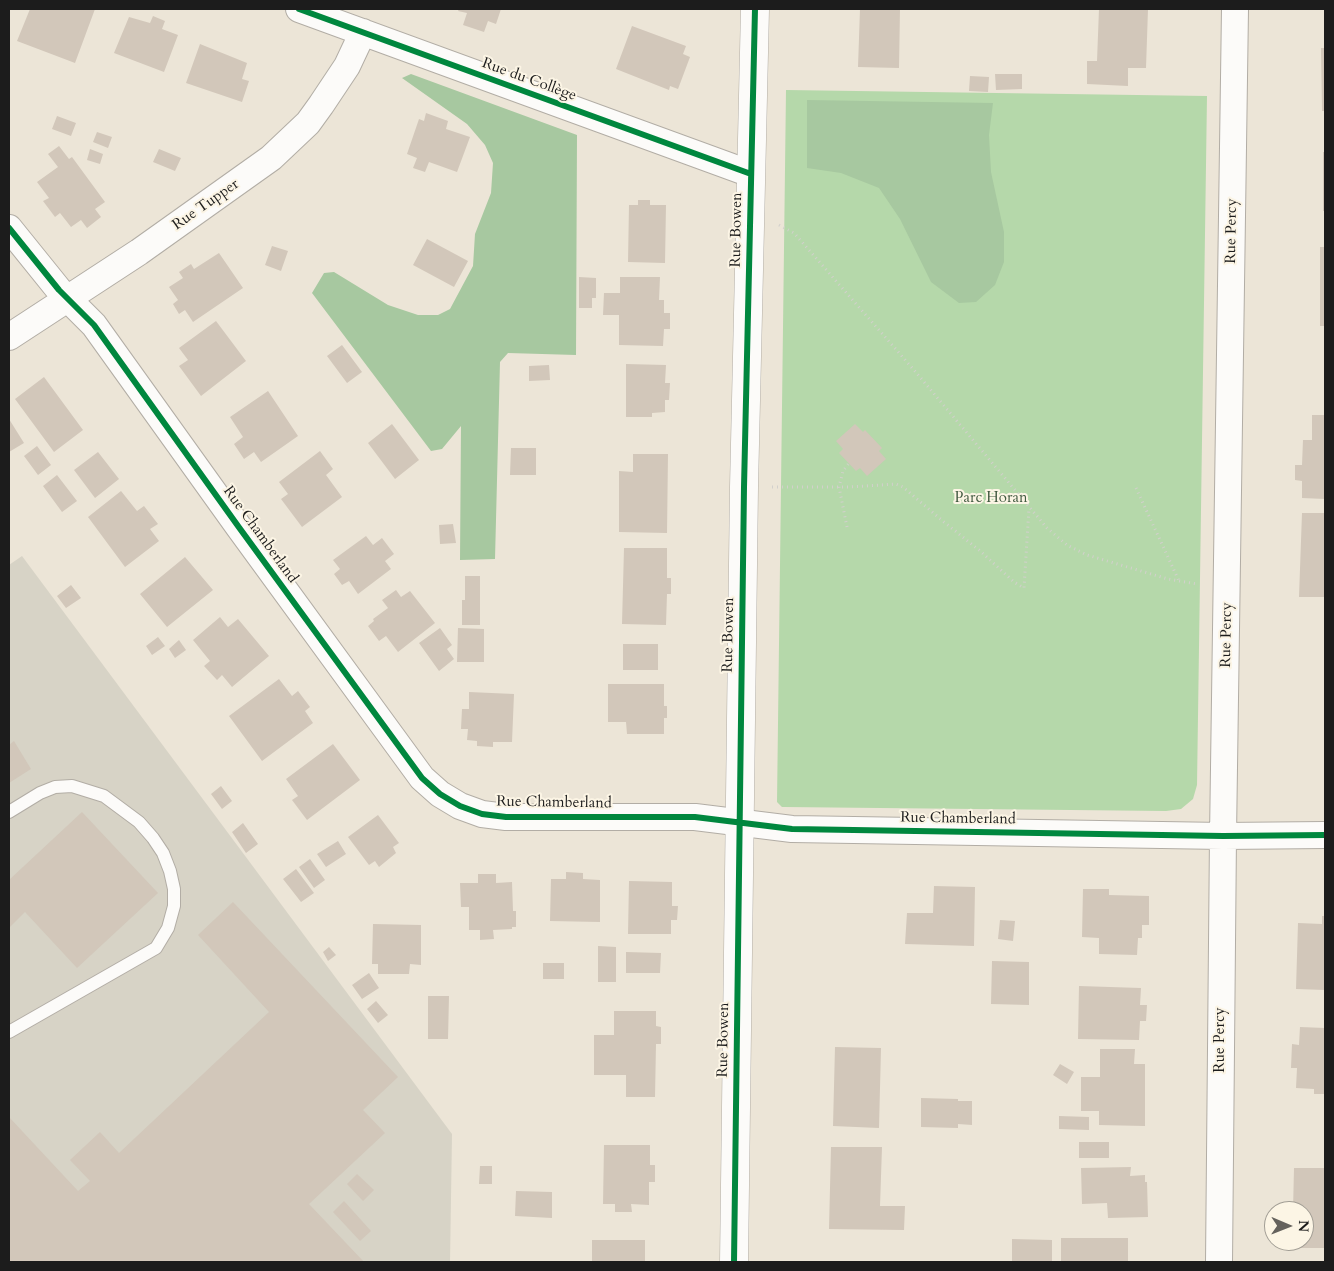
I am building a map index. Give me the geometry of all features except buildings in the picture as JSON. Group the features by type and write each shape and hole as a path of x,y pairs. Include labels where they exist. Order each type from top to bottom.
{"street":[{"name":"Rue du Collège","path":"299,9 751,174"},
{"name":"Rue Bowen","path":"734,1262 744,487 755,9"},
{"name":"Rue Percy","path":"1219,1262 1235,9"},
{"name":"Rue Tupper","path":"9,337 139,252 271,158 308,123 347,66 363,32"},
{"name":"Rue Chamberland","path":"9,228 67,298 94,325 422,778 440,794 467,809 482,814 506,817 695,817 792,829 1223,836 1325,835"}],"lane":[{"path":"9,812 40,793 56,787 72,786 104,796 138,822 153,838 163,853 174,889 174,906 168,928 156,948 9,1032"}],"path":[{"path":"749,221 782,225 794,233 914,370 1029,508 1067,545 1087,555 1179,581 1228,587"},
{"path":"847,527 839,487 843,472 849,463"},
{"path":"744,487 839,487 896,484 903,487 980,550 1014,582 1024,588 1029,508"},
{"path":"1136,488 1179,581"}],"shaded area":[{"path":"22,556 452,1134 450,1262 9,1262 9,565"}],"green space":[{"path":"411,74 577,135 576,355 508,353 500,362 495,559 460,560 461,426 442,449 431,451 312,293 324,273 334,272 388,305 418,315 438,315 450,309 473,266 475,234 491,193 493,163 485,145 467,124 402,78"},
{"name":"Parc Horan","path":"786,90 1207,96 1197,785 1193,799 1181,809 1166,811 782,807 777,802"},
{"path":"807,100 993,103 989,135 991,172 1004,232 1004,262 995,285 976,302 959,303 931,282 900,219 879,188 841,173 807,168"}],"cycle path":[{"path":"299,9 751,174"},
{"path":"734,1262 744,487 755,9"},
{"path":"9,228 59,290 94,325 422,778 440,794 460,806 482,814 506,817 695,817 792,829 1223,836 1325,835"}]}
